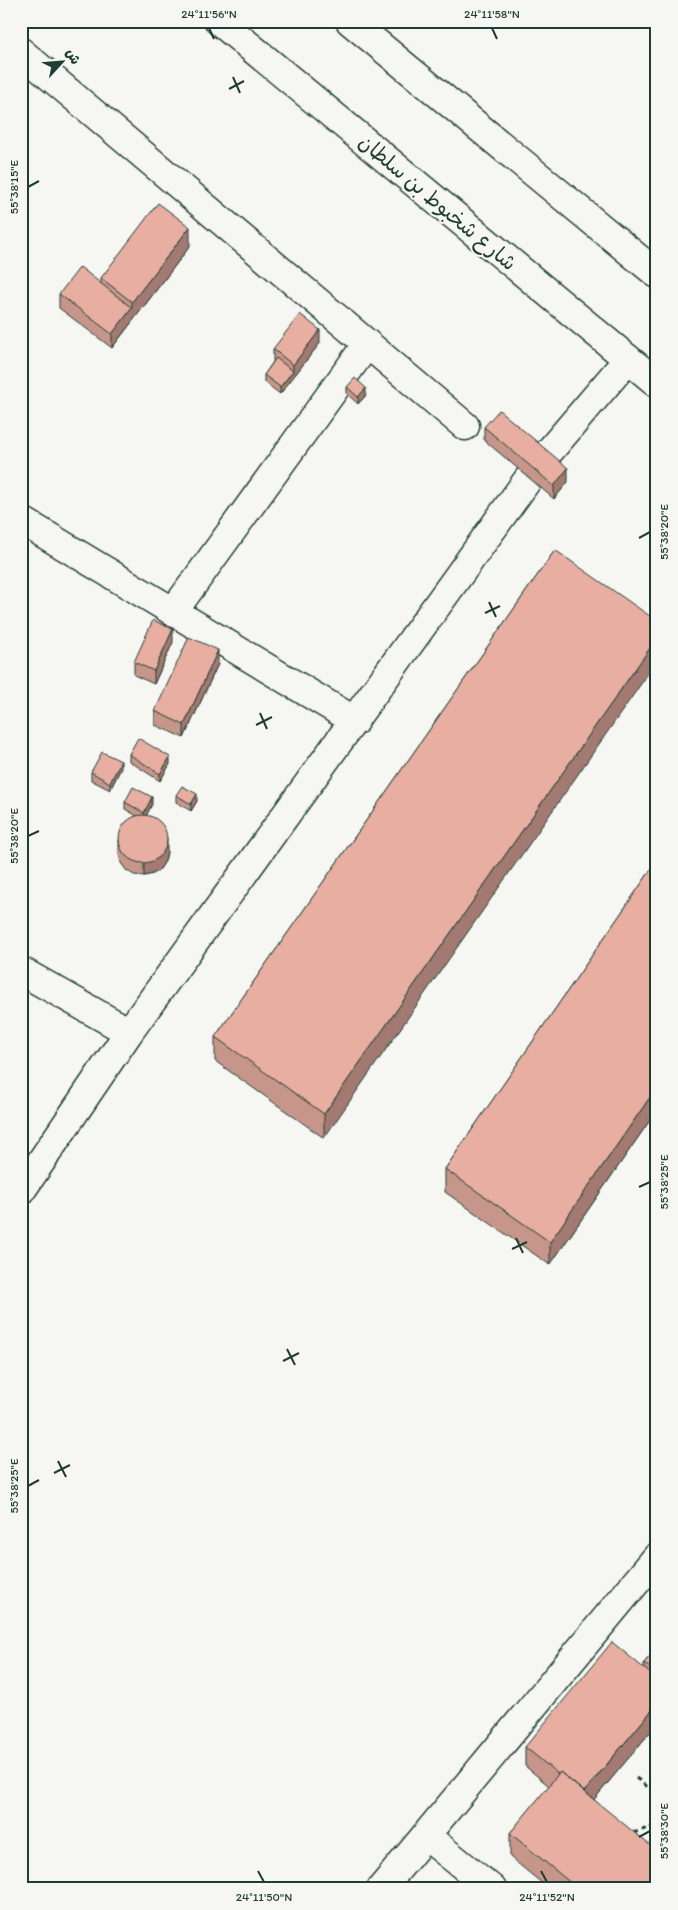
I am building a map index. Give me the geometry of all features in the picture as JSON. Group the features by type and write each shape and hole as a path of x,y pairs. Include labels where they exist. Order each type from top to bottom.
{"street":[{"name":"شارع شخبوط بن سلطان","path":"219,21 657,383"},
{"path":"350,21 657,274"},
{"path":"21,52 465,426"},
{"path":"173,612 367,344"},
{"path":"21,1191 129,1032 536,469 628,359"},
{"path":"21,520 355,721"},
{"path":"21,971 129,1032"},
{"path":"382,1889 657,1557"},
{"path":"426,1836 492,1889"}],"path":[{"path":"636,1778 657,1794"},
{"path":"633,1833 657,1825"}],"building":[{"path":"158,203 190,227 132,302 101,278"},
{"path":"80,267 132,308 112,334 59,294"},
{"path":"300,314 320,330 293,365 273,349"},
{"path":"276,358 293,371 280,387 264,375"},
{"path":"355,378 366,388 358,397 347,387"},
{"path":"499,410 568,468 554,486 484,427"},
{"path":"555,550 657,621 657,638 324,1114 215,1037"},
{"path":"153,620 173,629 154,671 134,662"},
{"path":"189,637 218,650 184,725 155,711"},
{"path":"138,738 170,757 160,774 129,754"},
{"path":"102,752 121,761 110,783 91,772"},
{"path":"182,786 197,794 191,804 176,795"},
{"path":"133,787 152,797 144,813 125,802"},
{"path":"143,815 152,817 160,822 165,830 167,839 165,848 160,856 152,861 143,863 134,861 126,856 121,848 119,839 121,830 126,822 134,817"},
{"path":"657,861 657,1087 550,1242 445,1169"},
{"path":"612,1642 657,1679 657,1704 584,1792 525,1747"},
{"path":"657,1648 657,1674 644,1663"},
{"path":"560,1772 657,1851 657,1877 647,1889 578,1889 510,1833"}]}
